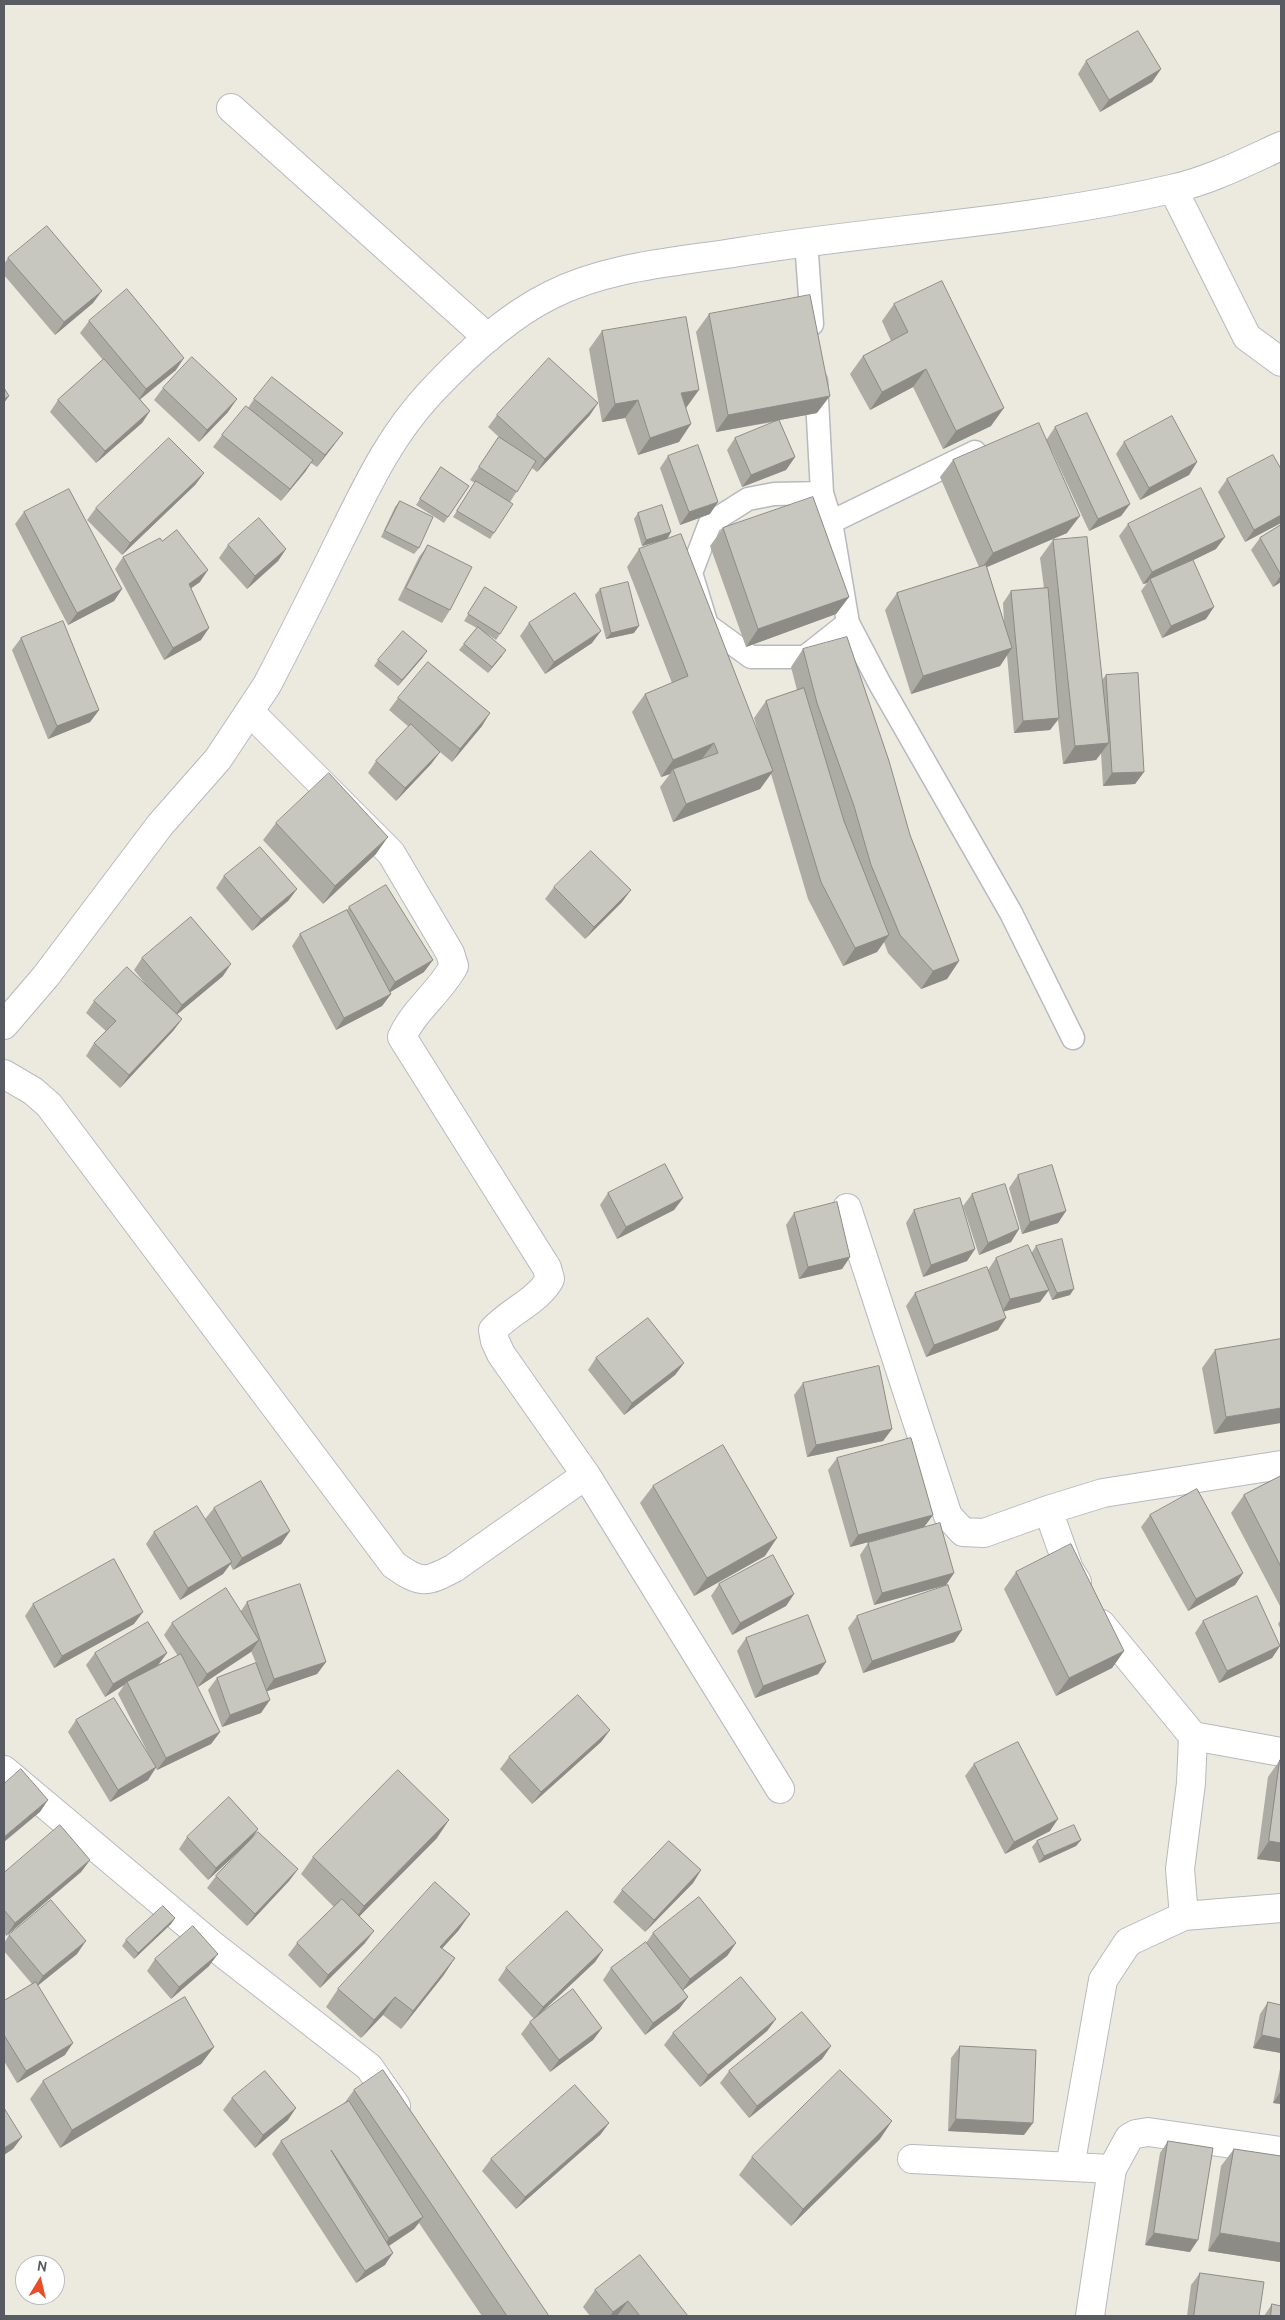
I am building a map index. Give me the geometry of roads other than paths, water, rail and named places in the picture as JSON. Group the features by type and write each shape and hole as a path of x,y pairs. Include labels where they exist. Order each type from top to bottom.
{"street":[{"path":"231,108 488,338"},
{"path":"4,1025 46,976 160,825 218,759 250,712 267,685 383,453 430,393 488,338 523,311 552,294 581,282 615,273 806,241 1050,212 1174,189 1230,169 1281,146"},
{"path":"1174,189 1247,337 1281,362"},
{"path":"250,712 391,853 450,953 454,966 446,981 408,1023 402,1037 547,1268 550,1279 544,1290 502,1320 493,1330 495,1341 501,1354 586,1475 780,1789"},
{"path":"4,1074 34,1091 49,1106 394,1565 412,1578 433,1579 454,1568 586,1475"},
{"path":"847,1208 948,1516 963,1532 984,1534 1048,1510 1103,1493 1281,1466"},
{"path":"1048,1510 1069,1569 1099,1621 1193,1736 1281,1752"},
{"path":"1184,1916 1180,1869 1191,1783 1193,1736"},
{"path":"4,1770 212,1944 369,2067 403,2115 411,2131"},
{"path":"1070,2167 1102,1980 1128,1942 1184,1916 1281,1908"},
{"path":"1090,2316 1112,2169 1129,2138 1136,2134 1148,2132 1281,2152"},
{"path":"912,2160 1112,2169"}],"lane":[{"path":"806,241 822,493 831,522 848,623 880,684 1011,913 1073,1038"},
{"path":"831,522 994,442"},
{"path":"822,493 766,494 748,499 710,522 691,574 706,626 751,657 805,657 848,623"}]}
